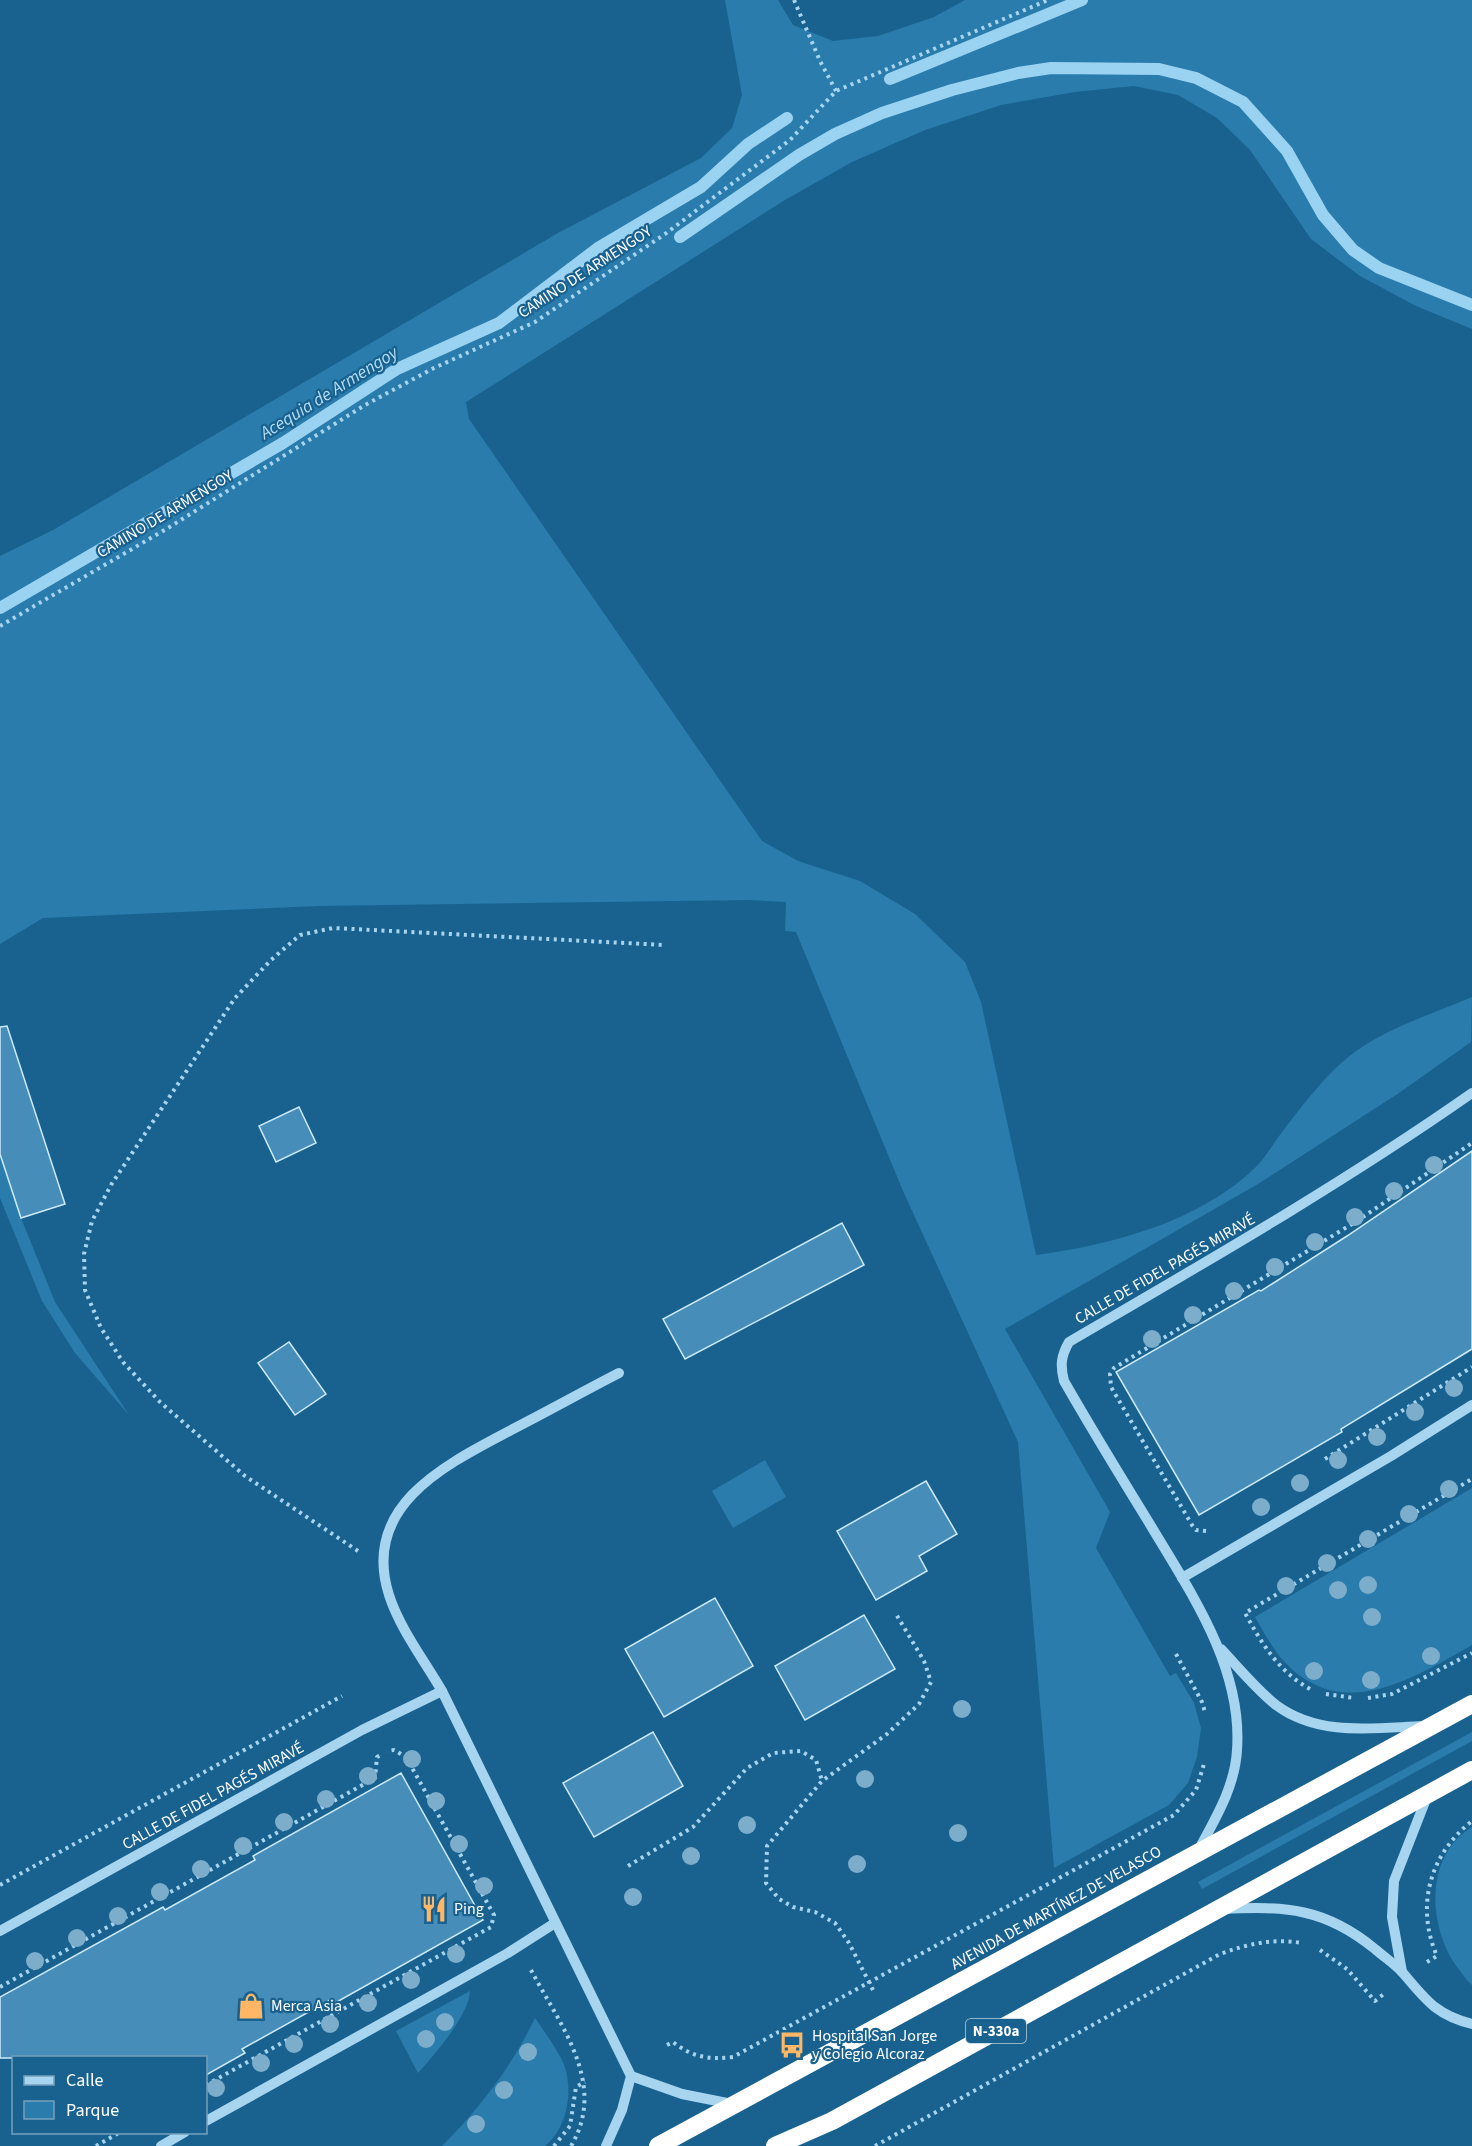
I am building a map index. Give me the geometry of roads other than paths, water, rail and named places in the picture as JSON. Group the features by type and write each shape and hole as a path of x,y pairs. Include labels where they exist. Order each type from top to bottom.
{"highway":[{"name":"AVENIDA DE MARTÍNEZ DE VELASCO","path":"658,2146 1472,1704"},
{"name":"N-330a","path":"775,2146 832,2121 1472,1770"}],"street":[{"name":"CALLE DE FIDEL PAGÉS MIRAVÉ","path":"1432,1726 1338,1729 1289,1713 1261,1692 1219,1647 1182,1578 1064,1380 1060,1367 1062,1354 1069,1342 1264,1229 1374,1160 1472,1093"},
{"path":"606,2146 622,2110 631,2076 442,1691 399,1619 389,1595 384,1568 385,1542 393,1520 409,1498 435,1473 619,1373"},
{"path":"1182,1578 1391,1456 1472,1405"},
{"name":"CALLE DE FIDEL PAGÉS MIRAVÉ","path":"1198,1853 1224,1801 1235,1767 1237,1750 1235,1715 1219,1647"},
{"name":"CALLE DE FIDEL PAGÉS MIRAVÉ","path":"0,1931 362,1730 442,1691"},
{"path":"1404,1975 1392,1917 1393,1890 1399,1863 1428,1794"},
{"path":"1214,1910 1269,1907 1313,1913 1352,1931 1404,1975 1429,2004 1443,2014 1472,2024"},
{"path":"207,2120 508,1953 555,1923"},
{"path":"631,2076 682,2094 734,2105"},
{"path":"161,2146 183,2134"}],"waterway":[{"name":"Acequia de Armengoy","path":"890,79 1082,0"},
{"path":"680,237 799,155 835,134 882,113 952,90 1018,73 1051,68 1159,69 1196,78 1243,102 1287,151 1323,215 1353,250 1379,268 1472,305"},
{"name":"Acequia de Armengoy","path":"0,608 283,443 397,369 499,323 598,248 701,187 748,144 787,118"}],"place":[{"name":"Ping","path":"434,1909"},
{"name":"Merca Asia","path":"251,2006"},
{"name":"Hospital San Jorge y Colegio Alcoraz","path":"792,2045"}]}
